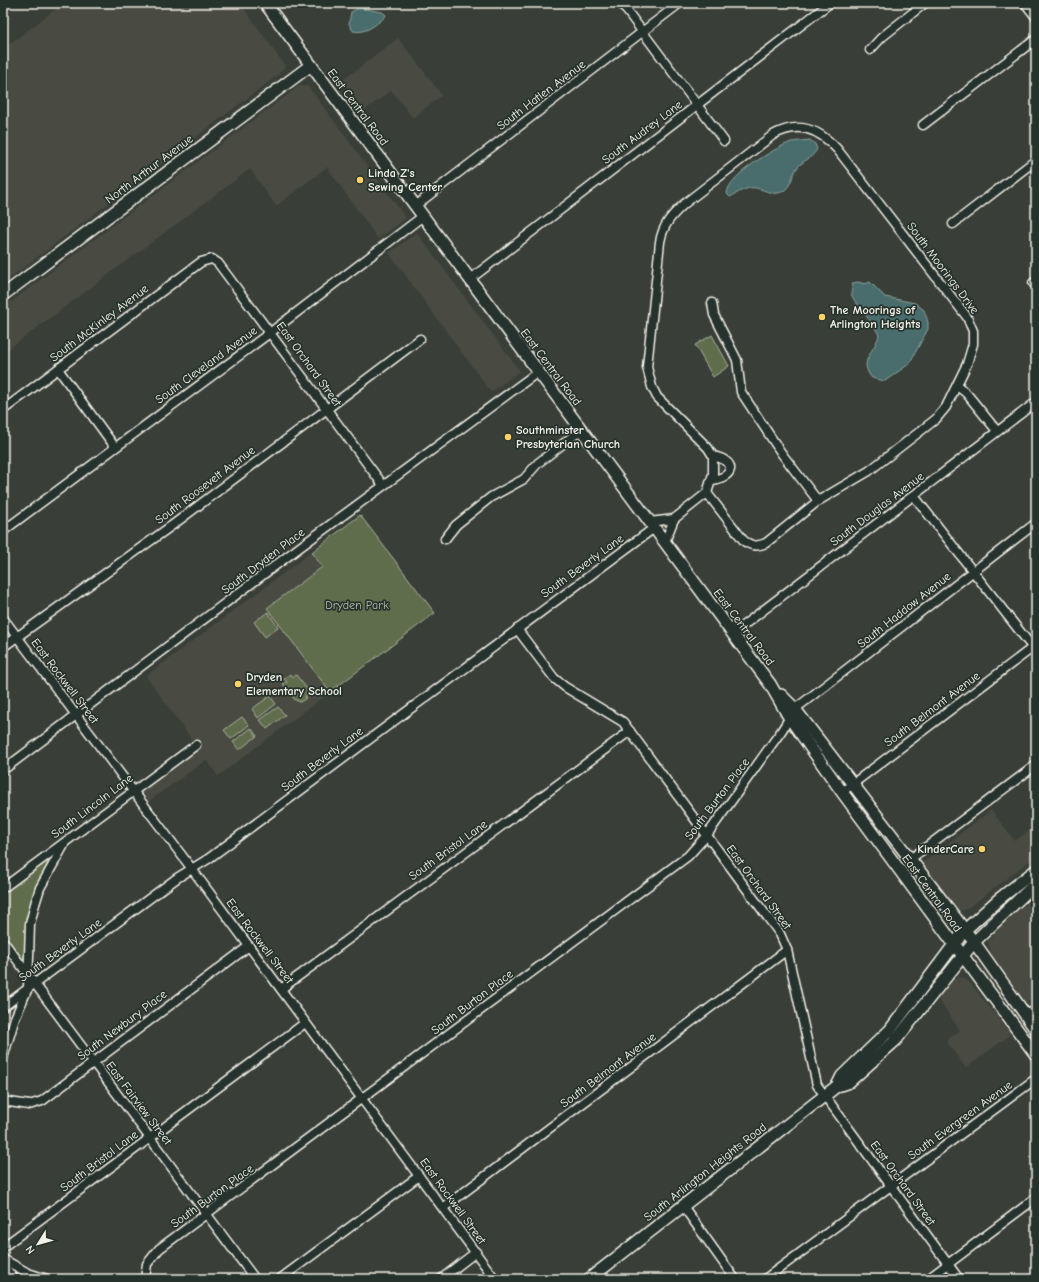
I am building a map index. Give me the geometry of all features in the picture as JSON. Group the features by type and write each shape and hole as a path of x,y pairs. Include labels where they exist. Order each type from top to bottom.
{"main road":[{"name":"East Central Road","path":"265,3 732,634 792,713 852,784 909,860 965,930 1036,1030"},
{"name":"North Arthur Avenue","path":"3,295 311,65"},
{"name":"East Central Road","path":"792,713 842,792 1036,1055"},
{"name":"South Arlington Heights Road","path":"837,1086 842,1076 890,1030 965,930 999,899 1036,870"},
{"name":"South Arlington Heights Road","path":"589,1279 837,1086 849,1082 896,1040 974,942 1036,884"}],"street":[{"path":"620,3 724,141"},
{"name":"South Hatlen Avenue","path":"415,206 643,33 680,3"},
{"name":"South Audrey Lane","path":"469,280 830,3"},
{"path":"870,50 882,37 925,3"},
{"path":"1025,3 1036,17"},
{"path":"923,125 1036,39"},
{"name":"South Moorings Drive","path":"707,493 738,534 752,545 760,546 766,543 818,501 869,471 936,419 946,408 958,386 973,344 973,331 967,317 837,149 820,133 801,127 784,128 773,135 684,204 670,217 664,227 660,242 647,357 652,387 663,404 702,442 713,456"},
{"path":"953,224 1036,160"},
{"name":"South Cleveland Avenue","path":"3,531 271,332 423,216"},
{"name":"East Orchard Street","path":"212,259 218,263 271,332 383,485"},
{"name":"South McKinley Avenue","path":"3,410 200,262 212,259"},
{"path":"712,303 714,315 737,360 741,392 782,454 818,501"},
{"name":"South Roosevelt Avenue","path":"3,648 327,410 420,339"},
{"path":"58,369 115,447"},
{"name":"South Dryden Place","path":"3,770 383,485 538,372"},
{"path":"958,386 967,394 998,431"},
{"name":"South Douglas Avenue","path":"732,634 1036,402"},
{"path":"445,539 456,525 491,497 524,479 538,462 581,430"},
{"path":"652,525 674,519 707,493 712,480 713,456 724,458 729,463 729,470 726,476 721,479 712,480"},
{"path":"914,496 1035,648"},
{"path":"665,542 674,519"},
{"name":"South Haddow Avenue","path":"792,713 1036,523"},
{"name":"South Beverly Lane","path":"4,1007 192,869 208,859 517,629 652,525"},
{"name":"East Rockwell Street","path":"3,618 192,869 495,1279"},
{"name":"East Orchard Street","path":"517,629 554,678 565,687 616,717 630,731 780,934 787,950 817,1085 959,1279"},
{"name":"South Belmont Avenue","path":"842,792 1035,648"},
{"name":"South Burton Place","path":"145,1279 147,1264 152,1256 688,856 706,835 782,730 792,713"},
{"name":"South Bristol Lane","path":"281,989 630,731"},
{"name":"South Lincoln Lane","path":"3,888 196,745"},
{"path":"909,860 1036,765"},
{"path":"3,1058 16,1017 31,986 29,976 30,924 35,904 40,888 66,841"},
{"path":"3,941 29,976"},
{"name":"South Newbury Place","path":"3,1100 29,1106 36,1104 249,946"},
{"name":"South Belmont Avenue","path":"443,1208 787,950"},
{"name":"East Fairview Street","path":"31,986 93,1061 256,1279"},
{"path":"4,1007 16,1017"},
{"path":"1026,1016 1036,1009"},
{"name":"South Bristol Lane","path":"3,1247 305,1022"},
{"name":"South Evergreen Avenue","path":"765,1279 1034,1080"},
{"path":"280,1279 419,1176"},
{"path":"928,1279 1036,1198"},
{"path":"684,1206 735,1279"},
{"path":"441,1279 476,1252"},
{"path":"3,1259 28,1273 47,1279"},
{"path":"3,1264 14,1279"}],"shaded area":[{"path":"64,3 240,3 285,66 278,75 3,283 3,49"},
{"path":"398,38 442,95 413,118 391,90 364,111 342,81"},
{"path":"299,86 308,86 406,218 378,239 327,167 276,206 250,169 3,353 3,308"},
{"path":"417,233 520,371 491,392 389,253"},
{"name":"Dryden Elementary School","path":"312,552 322,566 267,608 330,692 218,776 206,760 149,801 141,790 197,747 146,676"},
{"path":"991,810 1015,841 1036,825 1036,856 962,911 956,909 922,863"},
{"path":"1036,896 1036,995 1026,1003 1000,969 991,953 988,941 1008,918"},
{"path":"958,977 963,978 970,983 1011,1034 966,1068 946,1041 960,1030 938,999 953,980"}],"green space":[{"path":"712,335 729,366 713,377 695,345"},
{"name":"Dryden Park","path":"360,515 435,613 330,692 267,608 322,567 312,552"},
{"path":"268,612 278,627 265,637 254,622"},
{"path":"290,674 293,677 296,675 308,690 305,699 300,702 295,700 283,684 287,682 284,679"},
{"path":"270,696 276,704 258,718 252,709"},
{"path":"278,707 285,715 267,729 260,720"},
{"path":"242,717 249,725 231,739 224,730"},
{"path":"251,728 257,736 239,750 233,742"},
{"path":"46,861 48,862 26,917 24,961 3,932 3,894"}],"water":[{"path":"359,8 382,12 386,15 378,23 366,30 358,32 353,31 349,24 351,12"},
{"path":"810,140 815,144 817,149 813,155 797,168 785,190 772,193 750,188 742,190 730,197 727,194 729,187 735,179 743,171 764,156 791,142"},
{"path":"858,282 865,284 870,282 885,297 915,303 924,310 928,322 928,329 909,364 885,381 872,378 866,366 868,356 879,335 852,296 853,283"}],"place":[{"name":"Linda Z's Sewing Center","path":"360,180"},
{"name":"The Moorings of Arlington Heights","path":"822,317"},
{"name":"Southminster Presbyterian Church","path":"508,437"},
{"name":"Dryden Elementary School","path":"238,684"},
{"name":"KinderCare","path":"982,849"}]}
